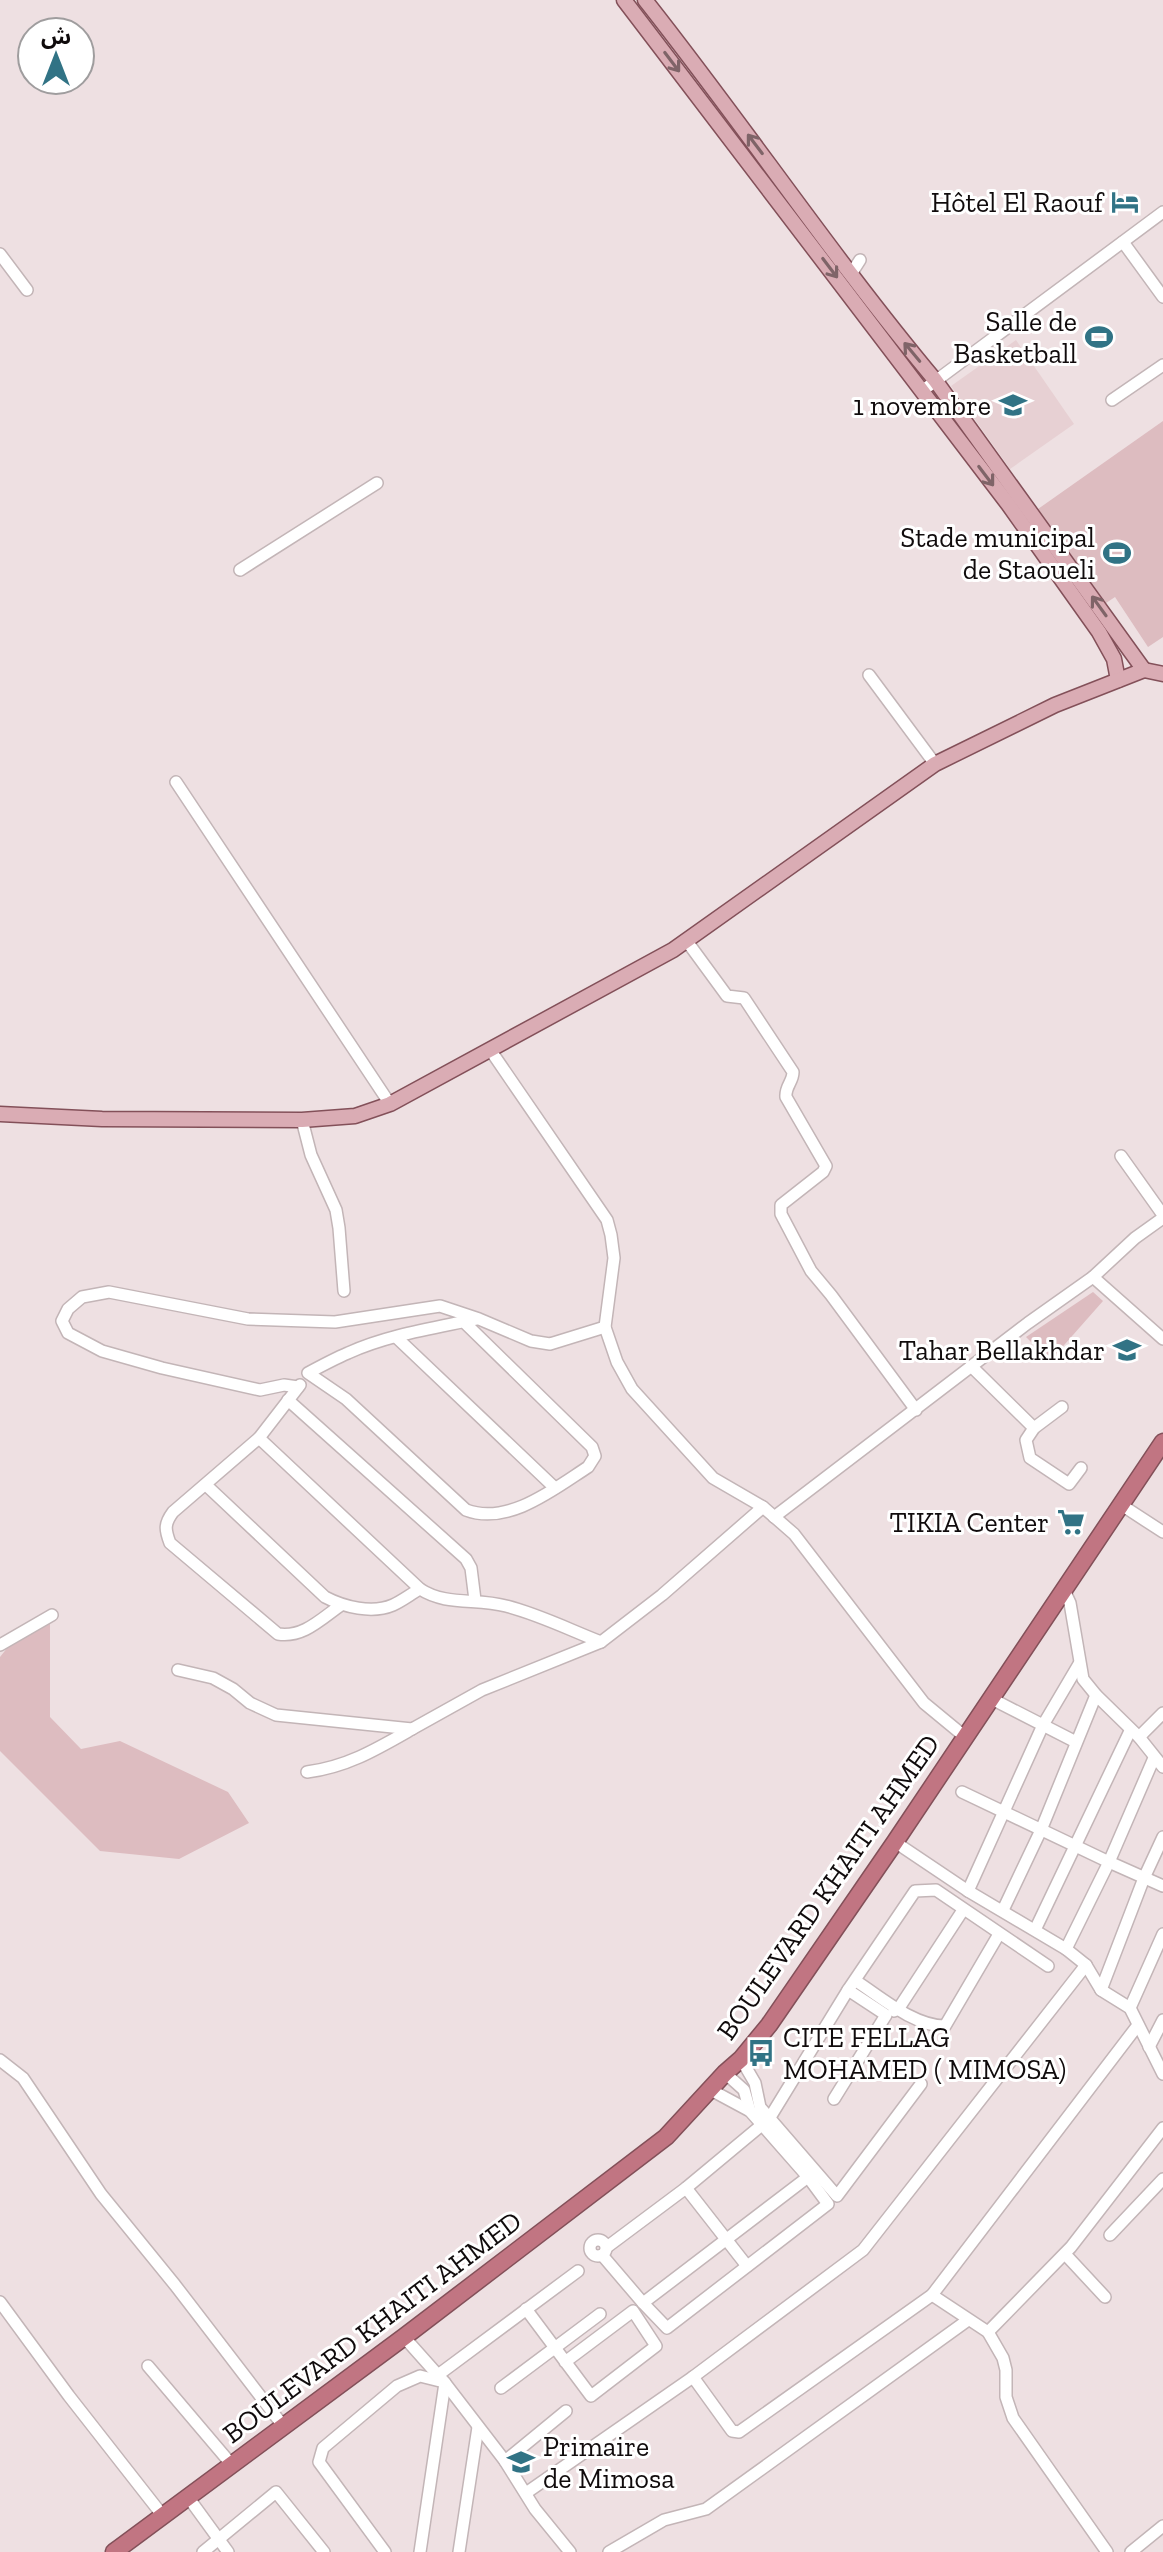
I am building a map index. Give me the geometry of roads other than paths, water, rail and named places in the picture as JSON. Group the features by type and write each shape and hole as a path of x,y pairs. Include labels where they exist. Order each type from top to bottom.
{"highway":[{"name":"BOULEVARD KHAITI AHMED","path":"114,2552 404,2337 666,2137 741,2059 769,2025 895,1842 1163,1442"}],"main road":[{"path":"624,0 1008,504 1099,632 1114,659 1118,680"},
{"path":"645,0 851,274 935,380 1144,670"},
{"path":"0,1114 102,1119 302,1120 355,1116 390,1104 491,1051 686,940 935,764 1055,705 1118,680 1144,670 1163,674"}],"street":[{"path":"922,391 1163,212"},
{"path":"1123,242 1163,297"},
{"path":"0,254 27,290"},
{"path":"851,274 860,260"},
{"path":"1112,400 1163,365"},
{"path":"240,570 377,483"},
{"path":"869,675 935,764"},
{"path":"176,782 390,1104"},
{"path":"686,940 727,996 744,998 793,1072 787,1084 786,1097 826,1166 823,1172 781,1205 781,1214 811,1271 916,1410"},
{"path":"491,1051 607,1220 614,1258 605,1327 617,1362 632,1389 713,1478 763,1507 794,1534 924,1703 964,1736"},
{"path":"302,1120 311,1155 336,1210 344,1291"},
{"path":"774,1517 1093,1277 1163,1216 1121,1156"},
{"path":"1093,1277 1163,1339"},
{"path":"298,1387 284,1385 260,1390 162,1368 102,1351 68,1333 62,1321 68,1309 82,1297 109,1292 248,1319 335,1322 440,1306 531,1341 550,1344 605,1327"},
{"path":"341,1605 299,1634 278,1634 170,1543 167,1521 173,1512 259,1438 308,1373 349,1352 396,1337 479,1319"},
{"path":"308,1373 346,1399 466,1510 478,1514 510,1511 555,1488 593,1463 595,1456 592,1447 464,1322"},
{"path":"396,1337 555,1488"},
{"path":"971,1366 1034,1428"},
{"path":"288,1400 466,1559 471,1568 475,1600"},
{"path":"1062,1407 1034,1428 1026,1440 1030,1458 1069,1484 1081,1468"},
{"path":"259,1438 420,1589 434,1598 475,1600 508,1606 601,1642"},
{"path":"206,1485 325,1597 341,1605 362,1609 391,1606 420,1589"},
{"path":"1120,1504 1163,1532"},
{"path":"307,1772 327,1770 360,1759 494,1685 601,1642 662,1595 763,1507"},
{"path":"1064,1590 1070,1603 1083,1679 1163,1767"},
{"path":"0,1645 52,1615"},
{"path":"968,1891 1043,1725 1079,1664"},
{"path":"178,1670 213,1678 250,1703 276,1715 412,1729"},
{"path":"1003,1910 1041,1830 1096,1695"},
{"path":"990,1698 1076,1742"},
{"path":"1035,1930 1134,1734 1163,1713"},
{"path":"1066,1949 1109,1862 1154,1758"},
{"path":"962,1792 1163,1886"},
{"path":"1101,1990 1163,1837"},
{"path":"895,1842 968,1891 1066,1949 1086,1965 1101,1990 1130,2008 1163,2074"},
{"path":"725,2073 744,2090 755,2109 765,2122 808,2177 828,2204 667,2328 643,2303 605,2251 765,2122 915,1891 936,1890 1048,1966"},
{"path":"834,2099 886,2015 899,2008 963,1910"},
{"path":"852,1986 930,2026 945,2026 999,1934"},
{"path":"1130,2008 1163,1934"},
{"path":"526,2493 693,2377 863,2250 1086,1965"},
{"path":"852,1986 886,2015"},
{"path":"1149,2047 1163,2020"},
{"path":"693,2377 732,2431 739,2432 932,2295 1138,2025"},
{"path":"741,2059 755,2083 755,2109"},
{"path":"0,2060 23,2078 101,2194 284,2427"},
{"path":"765,2122 837,2196 921,2084"},
{"path":"711,2090 755,2109"},
{"path":"988,2332 1065,2254 1163,2128"},
{"path":"643,2303 808,2177"},
{"path":"1110,2235 1163,2179"},
{"path":"686,2188 747,2266"},
{"path":"1065,2254 1105,2297"},
{"path":"420,2552 442,2380 526,2309 578,2271"},
{"path":"932,2295 988,2332 1003,2358 1006,2397 1013,2418 1107,2552"},
{"path":"0,2302 163,2516"},
{"path":"526,2309 565,2362 591,2396 656,2346 633,2311 565,2362"},
{"path":"501,2388 600,2314"},
{"path":"609,2552 664,2520 706,2509 968,2320"},
{"path":"404,2337 505,2461 535,2509 570,2552"},
{"path":"148,2366 232,2465"},
{"path":"385,2552 319,2462 323,2448 397,2386 420,2376 442,2380"},
{"path":"505,2461 566,2411"},
{"path":"459,2552 478,2427"},
{"path":"203,2552 276,2492 324,2552"},
{"path":"188,2497 228,2552"},
{"path":"1131,2552 1163,2526"}],"place":[{"name":"Hôtel El Raouf","path":"1125,202"},
{"name":"Salle de Basketball","path":"1099,337"},
{"name":"1 novembre","path":"1013,405"},
{"name":"Stade municipal de Staoueli","path":"1117,553"},
{"name":"Tahar Bellakhdar","path":"1127,1350"},
{"name":"TIKIA Center","path":"1071,1522"},
{"name":"CITE FELLAG MOHAMED ( MIMOSA)","path":"761,2053"},
{"name":"Primaire de Mimosa","path":"521,2462"}]}
